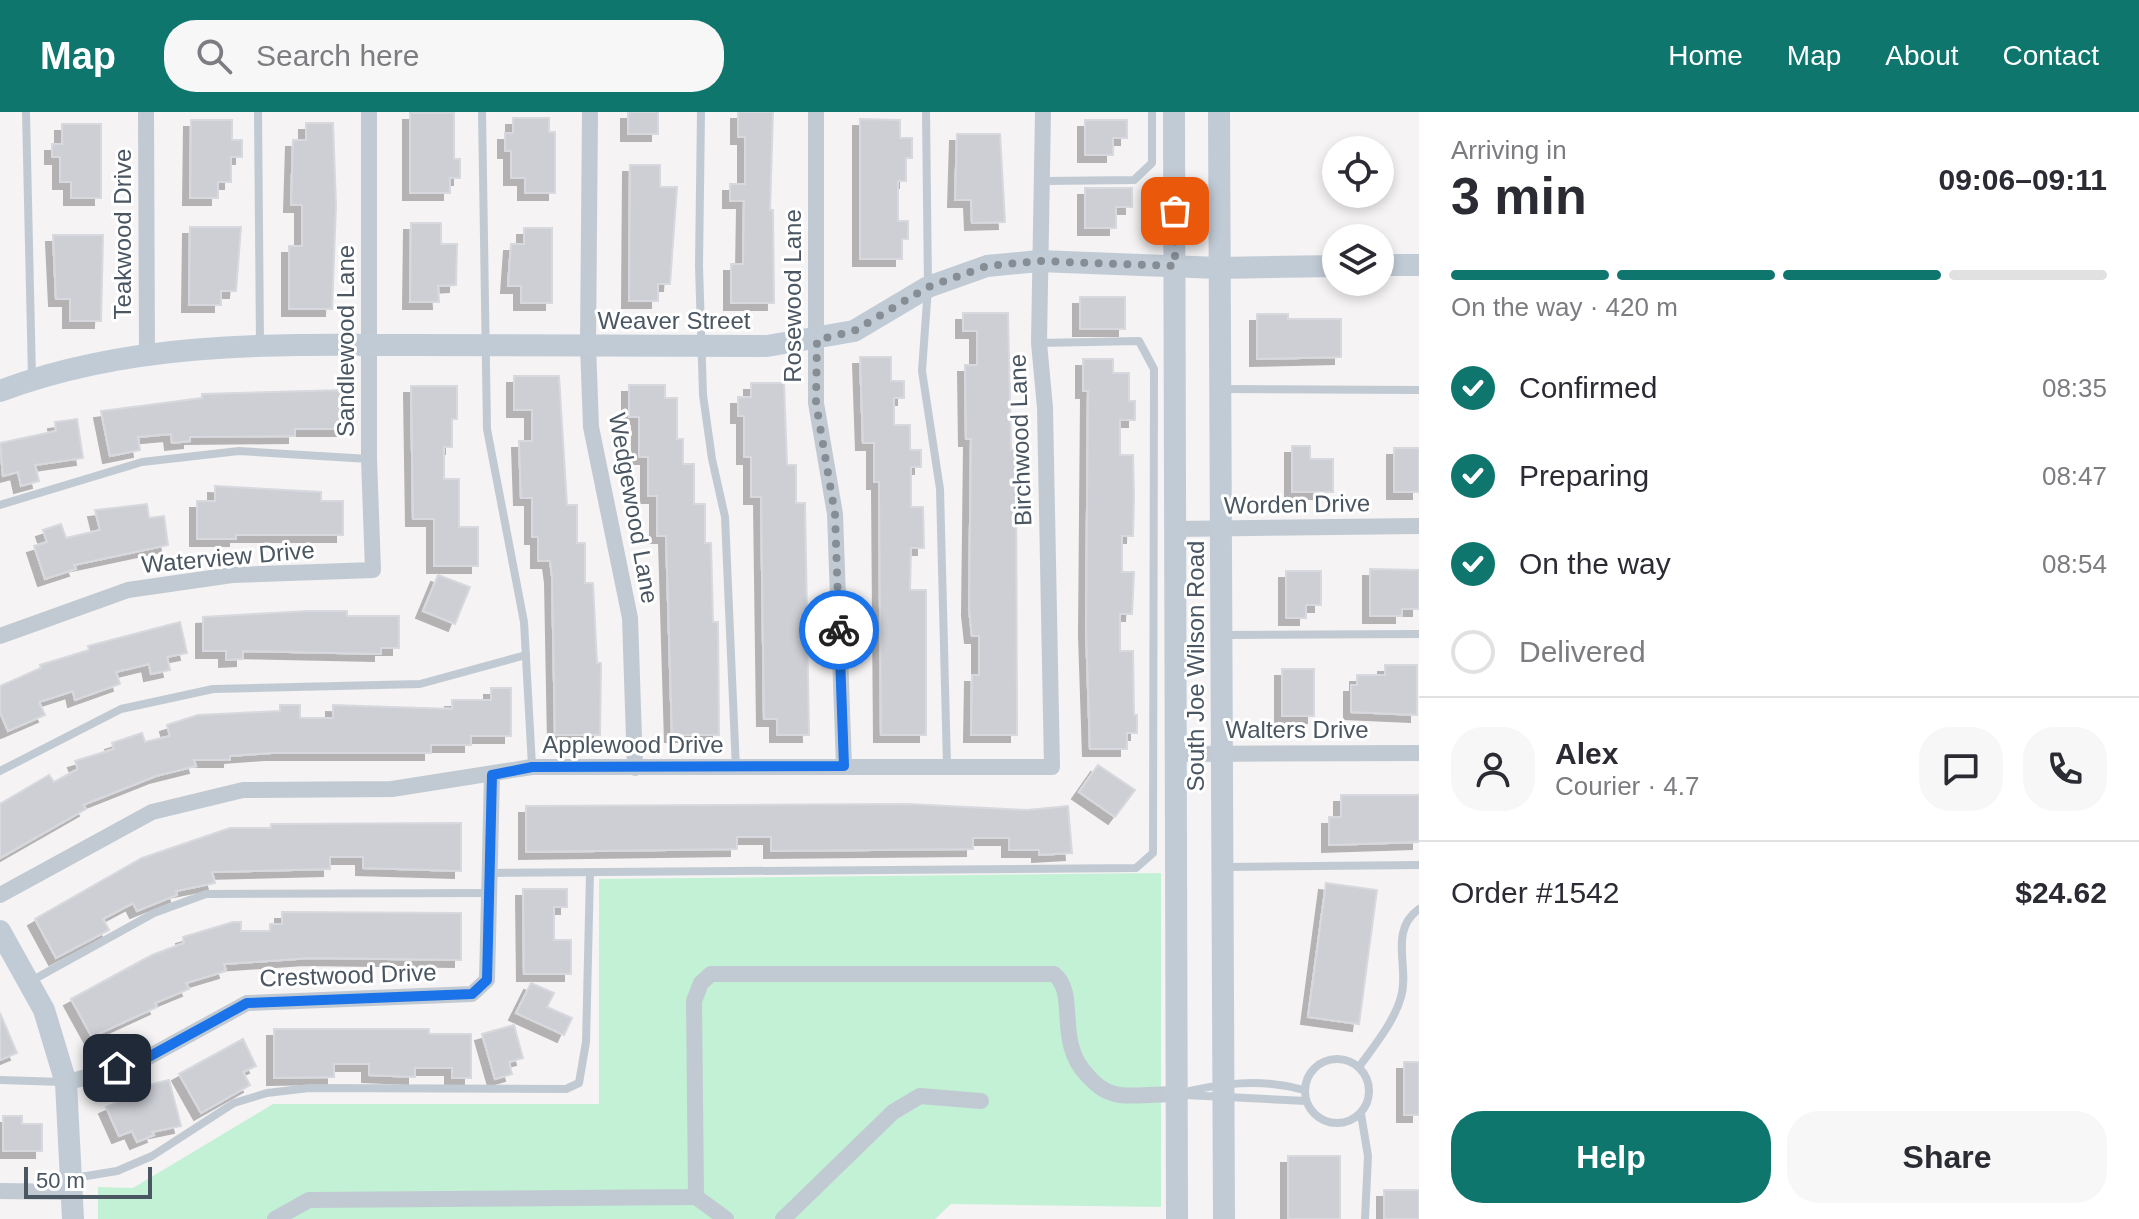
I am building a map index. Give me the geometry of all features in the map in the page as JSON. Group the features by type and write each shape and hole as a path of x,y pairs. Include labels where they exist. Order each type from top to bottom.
{"main road":[{"name":"South Joe Wilson Road","path":"1174,112 1177,1219"},
{"name":"South Joe Wilson Road","path":"1219,112 1224,1219"},
{"name":"Weaver Street","path":"0,391 32,379 147,355 260,344 767,346 817,340 854,331 928,287 987,266 1039,261 1218,268 1322,266"},
{"path":"1394,265 1419,265"},
{"path":"0,931 44,1010 66,1083 74,1185 73,1219"}],"street":[{"name":"Teakwood Drive","path":"146,112 147,355"},
{"name":"Sandlewood Lane","path":"369,112 368,345 373,570"},
{"name":"Wedgewood Lane","path":"590,112 588,345 591,427 630,618 635,768"},
{"name":"Rosewood Lane","path":"816,112 816,403 835,514 844,766"},
{"name":"Birchwood Lane","path":"1043,112 1045,181 1039,261 1039,343 1045,408 1052,767"},
{"name":"Worden Drive","path":"1176,529 1419,526"},
{"name":"Waterview Drive","path":"0,636 128,590 232,575 373,570"},
{"name":"Walters Drive","path":"1176,754 1419,753"},
{"name":"Applewood Drive","path":"0,895 152,812 243,790 392,789 532,767 1052,767"},
{"name":"Crestwood Drive","path":"66,1083 143,1060 247,1003 472,994 487,980 492,775"},
{"path":"696,1197 694,1001 701,983 711,974 1054,974 1065,988 1067,1041 1078,1067 1099,1088 1119,1095 1176,1094"},
{"path":"783,1219 893,1112 920,1096 981,1101"},
{"path":"0,1191 74,1185"},
{"path":"275,1219 309,1200 696,1197 726,1219"}],"lane":[{"path":"26,112 32,379"},
{"path":"258,112 260,344"},
{"path":"482,112 483,345 487,429 524,622 532,767"},
{"path":"701,112 702,346 712,459 725,517 736,769"},
{"path":"926,112 928,287 922,371 940,489 947,767"},
{"path":"1045,181 1134,180 1152,163 1152,112"},
{"path":"489,873 1136,868 1153,853 1154,369 1139,341 1039,343"},
{"path":"1219,389 1419,390"},
{"path":"0,505 142,462 239,451 369,459"},
{"path":"1221,635 1419,634"},
{"path":"0,771 121,709 213,689 420,684 526,655"},
{"path":"1223,867 1419,865"},
{"path":"74,1185 152,1156 234,1103 267,1093 309,1088 566,1089 579,1083 586,1042 590,873"},
{"path":"28,983 154,913 206,894 489,893"},
{"path":"1359,1067 1380,1037 1402,995 1403,930 1419,909"},
{"path":"1336,1058 1359,1067 1370,1090 1368,1103 1361,1114 1350,1121 1325,1122 1314,1115 1304,1090 1313,1069 1323,1061 1336,1058"},
{"path":"0,1080 66,1083"},
{"path":"1176,1094 1282,1084 1304,1090"},
{"path":"1176,1094 1223,1091 1306,1101"},
{"path":"1361,1114 1368,1156 1365,1219"}],"green space":[{"path":"1161,873 1161,1207 951,1204 935,1219 98,1219 98,1187 133,1188 273,1104 599,1104 599,879"}],"building":[{"path":"628,112 658,112 658,134 628,134"},
{"path":"738,112 773,112 770,210 773,210 774,303 731,303 731,264 743,264 744,201 730,201 730,184 745,184 745,137 738,137"},
{"path":"410,113 454,113 454,159 460,159 460,178 450,178 450,193 410,193"},
{"path":"513,118 549,118 549,132 555,132 555,193 525,193 525,178 511,178 511,151 505,151 505,133 513,133"},
{"path":"860,119 900,120 900,138 912,138 912,158 906,158 906,181 898,181 898,221 908,221 908,239 902,239 902,259 860,259"},
{"path":"191,120 232,120 232,140 242,140 242,157 231,157 231,182 218,182 218,198 190,198"},
{"path":"1085,120 1127,120 1127,138 1113,138 1113,155 1085,155"},
{"path":"306,123 333,123 336,205 332,309 289,309 289,246 302,246 302,205 291,205 293,140 306,140"},
{"path":"62,124 101,124 101,198 71,198 71,182 60,182 60,157 52,157 52,144 62,144"},
{"path":"957,134 1000,134 1005,222 972,223 971,200 955,200"},
{"path":"630,165 660,165 660,187 677,187 670,284 658,284 658,301 629,301"},
{"path":"1085,188 1132,188 1132,207 1116,207 1116,228 1085,228"},
{"path":"411,223 441,223 441,244 457,244 456,285 438,286 439,302 410,302"},
{"path":"190,227 241,227 236,291 221,291 221,305 189,305"},
{"path":"524,228 552,228 552,303 521,303 521,286 508,286 511,244 524,244"},
{"path":"53,235 103,235 101,321 70,321 70,299 56,299"},
{"path":"1080,297 1125,297 1125,329 1080,329"},
{"path":"963,313 1008,313 1011,450 1016,450 1017,735 971,735 972,675 979,675 979,636 972,636 969,609 971,439 966,439 965,365 977,365 977,331 963,331"},
{"path":"1257,314 1288,314 1288,319 1341,319 1341,357 1257,359"},
{"path":"860,357 891,357 891,381 904,381 904,398 894,398 894,425 910,425 910,450 921,450 921,467 911,467 911,507 923,507 924,548 911,548 910,590 926,590 926,735 881,735 879,482 874,482 874,443 863,443"},
{"path":"1083,359 1113,359 1113,373 1129,373 1129,401 1135,401 1135,420 1120,420 1120,455 1133,455 1134,497 1133,536 1122,536 1122,572 1134,572 1132,614 1120,614 1120,651 1133,651 1134,715 1137,715 1137,733 1127,733 1127,749 1090,749 1086,629 1088,391 1083,391"},
{"path":"514,376 559,376 567,505 577,505 577,543 585,543 585,583 593,583 597,663 601,663 600,735 555,735 552,576 550,561 538,561 538,537 532,537 532,498 521,498 519,441 532,441 532,410 514,410"},
{"path":"751,383 784,383 787,465 796,465 796,503 805,503 809,735 777,735 777,719 764,719 761,497 751,497 751,457 744,457 744,416 738,416 738,397 751,397"},
{"path":"629,385 665,385 665,398 677,398 677,439 683,439 683,464 694,464 694,504 705,504 705,543 711,543 713,622 718,622 719,735 672,735 666,536 657,536 657,496 648,496 648,457 639,457 639,417 629,417"},
{"path":"411,386 457,386 457,419 452,419 452,447 444,447 444,479 459,479 459,527 478,527 478,566 434,566 434,519 413,519"},
{"path":"343,390 343,429 295,429 295,436 190,437 190,441 172,443 171,434 138,437 140,450 110,456 101,411 202,398 202,394"},
{"path":"77,419 83,458 35,465 39,481 21,486 18,472 3,476 0,443 56,431 55,422"},
{"path":"1292,446 1310,446 1310,459 1333,459 1333,492 1292,492"},
{"path":"1394,448 1419,448 1419,492 1394,492"},
{"path":"215,486 321,492 321,501 343,501 343,535 236,535 236,539 197,539 197,501 215,501"},
{"path":"147,504 149,518 164,516 168,545 74,565 76,569 45,579 34,546 47,542 43,530 61,524 66,538 100,530 95,510"},
{"path":"1370,569 1419,570 1419,609 1402,609 1402,616 1370,616"},
{"path":"1286,571 1321,571 1321,605 1306,605 1306,618 1286,618"},
{"path":"438,575 470,587 455,624 423,611"},
{"path":"347,611 347,616 399,616 399,648 381,648 381,654 243,651 243,659 226,660 226,651 203,651 203,617"},
{"path":"180,622 187,653 167,657 170,670 151,674 149,664 116,672 120,684 75,700 73,691 39,702 45,715 8,731 0,712 0,686 41,668 40,665 89,650 88,646"},
{"path":"1385,665 1417,665 1417,715 1351,712 1351,685 1357,685 1357,675 1385,675"},
{"path":"1282,669 1314,669 1314,716 1282,716"},
{"path":"491,688 511,688 511,736 471,736 471,745 431,745 431,753 271,753 230,756 230,760 194,760 196,766 156,776 83,805 86,809 0,858 0,804 49,775 54,782 78,769 75,761 114,749 112,743 142,733 145,742 170,736 167,725 198,715 280,711 280,705 300,705 300,718 333,718 333,705 452,709 452,700 491,700"},
{"path":"1098,765 1135,790 1115,817 1079,792"},
{"path":"1341,795 1419,795 1419,842 1329,845 1329,817 1341,817"},
{"path":"908,804 1027,810 1068,806 1072,853 1039,855 1039,850 1009,850 1009,838 973,838 973,849 771,851 771,837 737,837 737,849 526,852 526,806"},
{"path":"461,823 461,871 363,868 363,857 330,857 330,869 212,872 215,883 176,891 177,895 137,911 133,903 103,919 109,930 56,958 35,919 142,858 230,828 271,828 271,824"},
{"path":"1326,883 1377,890 1359,1024 1308,1017"},
{"path":"523,889 567,889 567,907 554,907 554,940 571,940 571,974 524,974"},
{"path":"282,912 461,913 461,960 311,958 224,964 226,971 186,983 189,989 155,1003 157,1007 92,1037 71,999 152,955 184,943 183,937 233,922 241,922 241,931 270,931 270,924 282,924"},
{"path":"531,983 554,993 547,1007 572,1018 564,1035 516,1013"},
{"path":"0,1013 17,1053 0,1060"},
{"path":"514,1025 523,1058 509,1062 512,1074 495,1079 482,1034"},
{"path":"274,1029 429,1029 429,1034 471,1034 471,1078 452,1078 452,1068 415,1068 415,1077 369,1075 369,1064 334,1064 334,1077 274,1078"},
{"path":"243,1039 256,1066 243,1072 250,1085 201,1113 179,1074"},
{"path":"1404,1062 1419,1062 1419,1115 1404,1115"},
{"path":"169,1080 181,1126 152,1132 154,1135 137,1142 132,1131 119,1136 106,1107 149,1089 148,1085"},
{"path":"3,1116 22,1116 22,1124 42,1124 42,1151 3,1151"},
{"path":"1288,1156 1340,1156 1340,1219 1288,1219"},
{"path":"1384,1190 1419,1190 1419,1219 1384,1219"}],"way so far":[{"path":"839,630 835,514 824,435 816,403 817,340 854,331 928,287 987,266 1039,261 1175,266 1175,211"}],"route":[{"path":"117,1068 143,1060 247,1003 472,994 487,980 492,775 532,767 736,769 844,766 839,630"}]}
